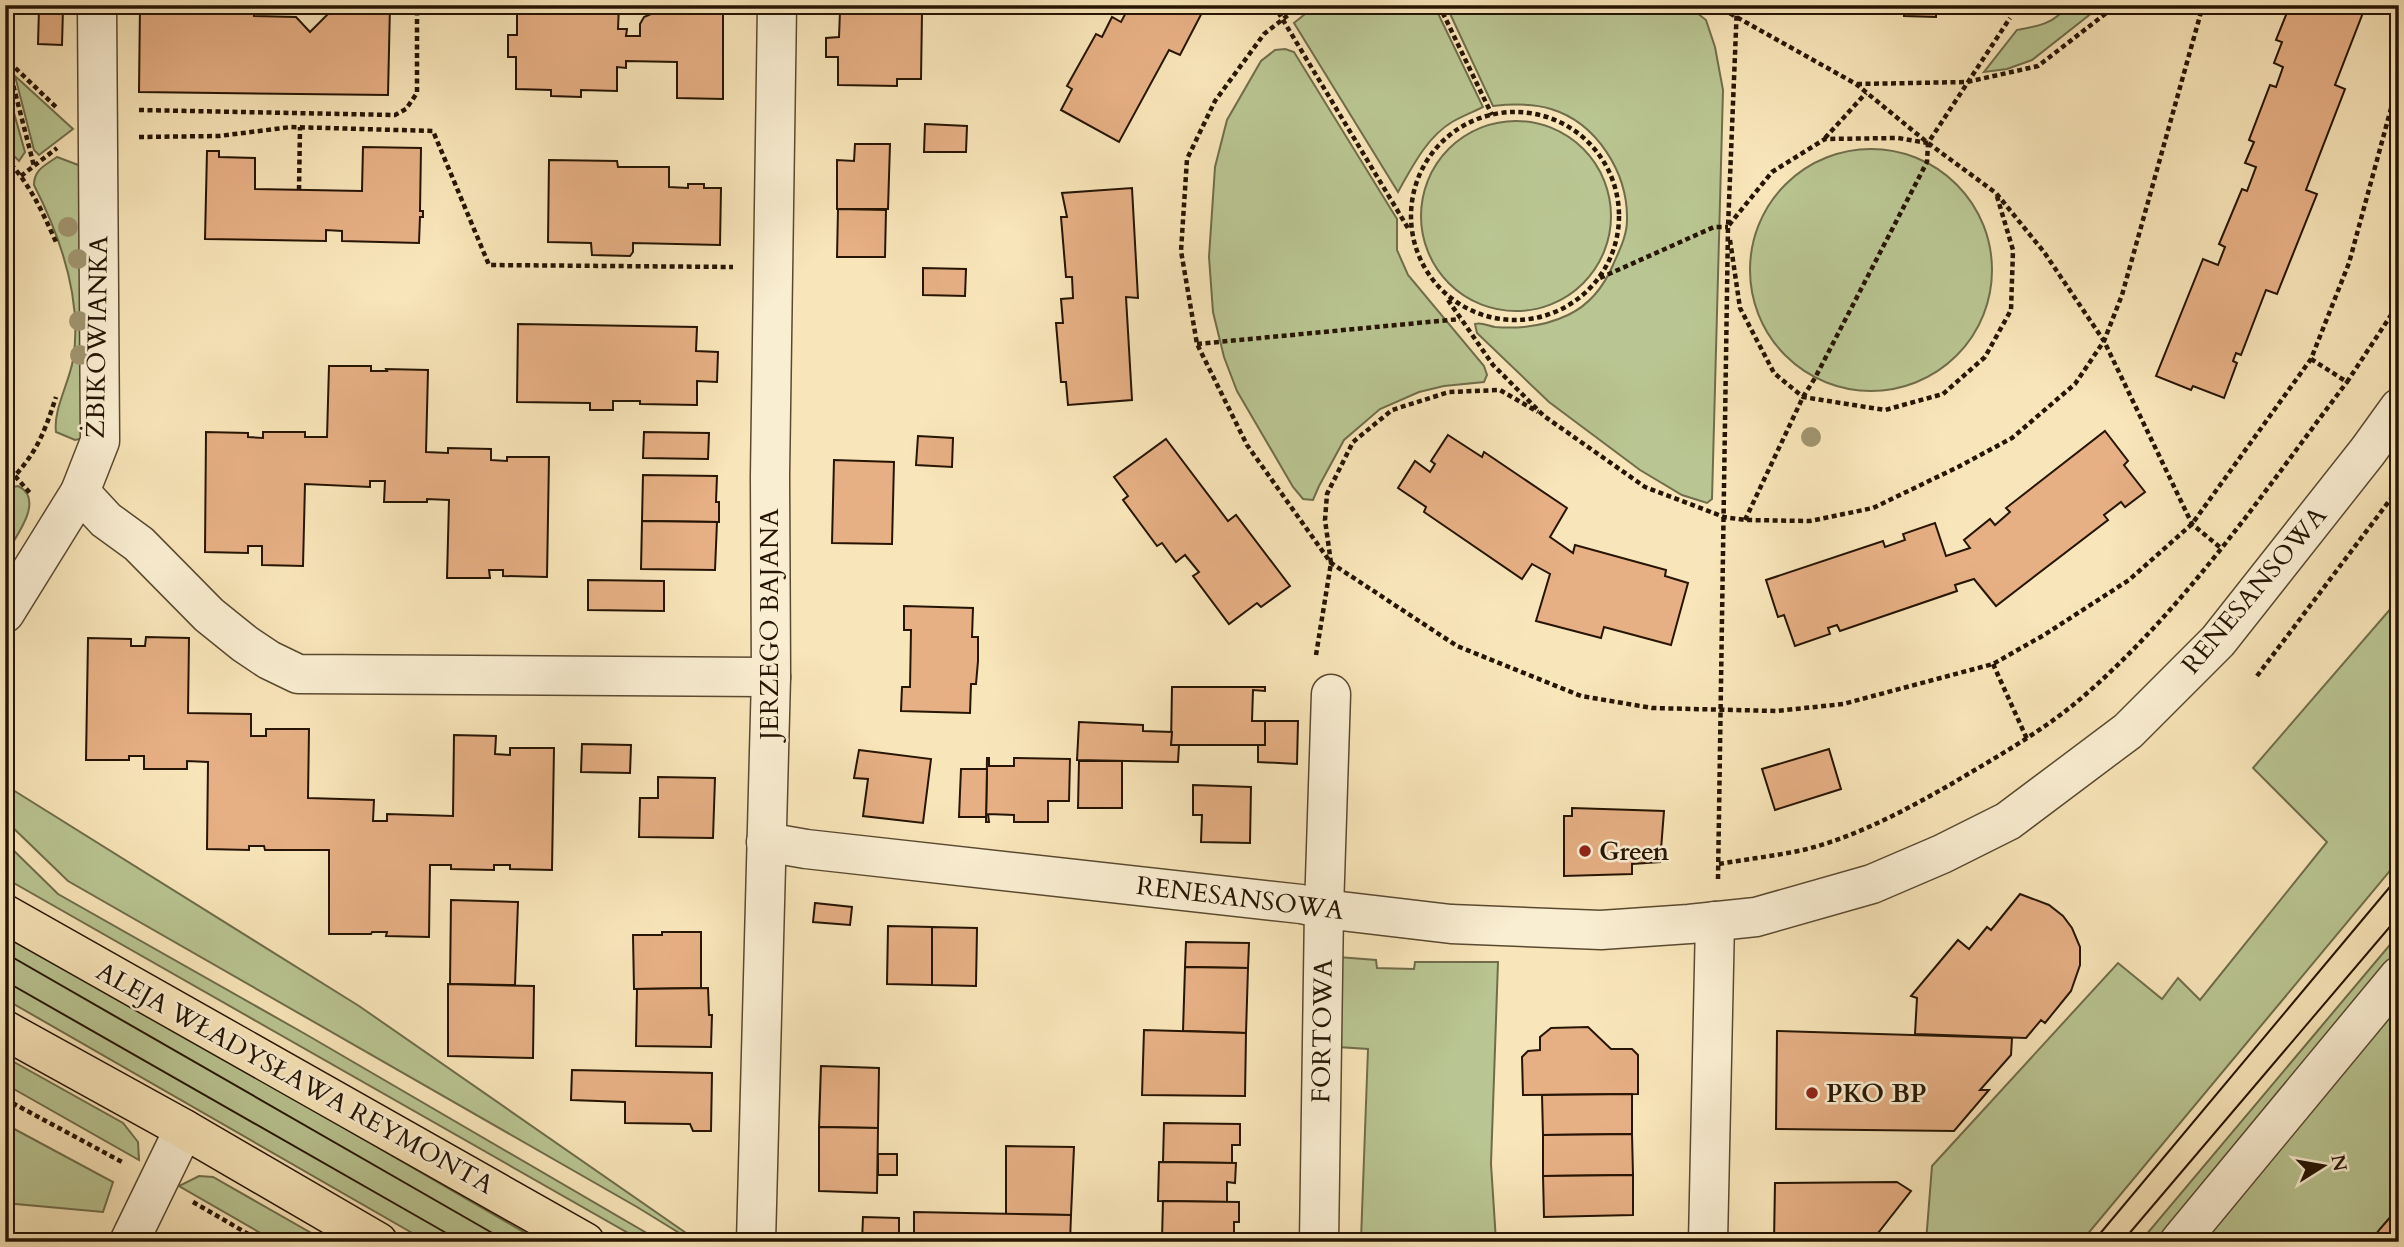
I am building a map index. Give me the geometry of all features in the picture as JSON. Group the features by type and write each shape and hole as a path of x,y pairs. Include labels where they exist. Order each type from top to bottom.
{"main road":[{"name":"ALEJA WŁADYSŁAWA REYMONTA","path":"5,914 585,1242"},
{"path":"5,1030 184,1129 378,1242"}],"street":[{"name":"ŻBIKOWIANKA","path":"5,613 80,492 100,441 97,5"},
{"name":"JERZEGO BAJANA","path":"757,1242 771,677 770,476 777,5"},
{"name":"RENESANSOWA","path":"766,842 806,849 1301,904 1451,924 1601,930 1756,917 1872,884 1942,854 2008,821 2128,731 2218,641 2399,408"},
{"path":"80,492 106,520 139,544 209,615 253,650 298,674 771,677"},
{"name":"FORTOWA","path":"1319,1242 1324,909 1323,680"},
{"path":"1708,1242 1715,922"},
{"path":"2179,1242 2399,976"},
{"path":"129,1242 184,1129"}],"path":[{"path":"134,110 395,115 406,110 417,93 417,5"},
{"path":"1274,5 1409,228 1422,268 1493,365 1544,416"},
{"path":"1301,5 1264,34 1215,101 1187,159 1181,251 1197,344 1247,445 1331,563 1457,646 1581,696 1652,708 1776,711 1843,704 1993,664 2044,635 2129,580 2192,524 2311,359 2348,263 2399,79"},
{"path":"1438,5 1492,115"},
{"path":"1715,5 1856,84 1927,143 1996,193 2044,252 2104,341 2192,524 2222,549"},
{"path":"1715,922 1719,864 1728,227 1737,5"},
{"path":"1856,84 1967,82 2038,66 2109,11 2113,5"},
{"path":"1323,680 1331,563 1325,520 1328,494 1353,442 1392,410 1449,392 1500,390 1544,416 1645,487 1724,517 1745,520 1810,521 1873,508 2012,438 2075,384 2104,341 2122,295 2203,5"},
{"path":"1745,520 1803,397 1927,162 1927,143 2010,18"},
{"path":"7,60 34,166"},
{"path":"1866,93 1825,139 1772,172 1728,227 1740,307 1774,373 1803,397 1885,410 1943,394 1985,357 2011,310 2013,250 1996,193"},
{"path":"1409,228 1413,187 1432,150 1464,124 1492,115 1545,115 1582,135 1608,167 1616,182 1623,225 1617,248 1598,279"},
{"path":"299,190 300,127"},
{"path":"135,138 219,136 300,127 432,131 489,265 773,268"},
{"path":"1825,139 1898,138 1927,143"},
{"path":"21,176 62,144"},
{"path":"5,158 37,200 57,244"},
{"path":"1448,300 1505,320 1547,316 1563,308 1598,279 1714,227 1728,227"},
{"path":"1719,864 1804,849 1867,828 1909,809 2027,739 2085,696 2157,624 2222,549 2347,382 2399,303"},
{"path":"1197,344 1461,319"},
{"path":"2311,359 2347,382"},
{"path":"5,486 30,460 42,438 59,389"},
{"path":"2257,676 2399,488"},
{"path":"1993,664 2027,739"}],"green space":[{"path":"1316,5 1434,5 1483,107 1452,122 1435,136 1421,153 1398,192 1294,23"},
{"path":"1446,5 1687,5 1706,20 1715,47 1723,90 1712,499 1707,503 1682,495 1640,470 1549,402 1477,333 1475,324 1514,328 1550,322 1576,311 1589,300 1605,280 1622,243 1627,226 1626,202 1616,168 1607,152 1582,126 1568,116 1544,107 1522,104 1493,106"},
{"path":"2066,5 2102,5 2032,60 2007,69 1984,72 2017,30 2052,20"},
{"path":"1275,50 1294,52 1397,219 1397,250 1408,275 1484,366 1487,375 1484,382 1444,386 1419,392 1380,409 1344,440 1313,500 1303,499 1293,487 1237,391 1224,357 1213,312 1209,257 1215,167 1227,120 1261,61"},
{"path":"15,76 73,129 39,155 34,150"},
{"path":"5,81 25,152 19,161 5,147"},
{"path":"1516,121 1552,128 1583,149 1604,180 1611,216 1604,252 1583,283 1552,304 1516,311 1480,304 1449,283 1428,252 1421,216 1428,180 1449,149 1480,128"},
{"path":"1871,149 1895,152 1917,159 1938,170 1956,185 1971,203 1982,224 1989,246 1992,270 1989,294 1982,316 1971,337 1956,355 1938,370 1917,381 1895,388 1871,391 1847,388 1825,381 1804,370 1786,355 1771,337 1760,316 1753,294 1750,270 1753,246 1760,224 1771,203 1786,185 1804,170 1825,159 1847,152"},
{"path":"57,157 81,166 84,438 75,440 56,432 59,406 73,360 75,315 72,292 61,248 34,185 38,171"},
{"path":"18,486 26,492 29,509 21,529 5,555 5,497 13,487"},
{"path":"2399,599 2399,860 2081,1242 1926,1242 1932,1166 2118,963 2162,999 2178,978 2200,1000 2327,842 2253,768"},
{"path":"5,785 359,1006 699,1242 694,1242 68,881 5,820"},
{"path":"5,842 58,894 307,1035 662,1242 644,1242 5,878"},
{"path":"2399,934 2399,963 2167,1242 2140,1242"},
{"path":"5,936 217,1054 541,1242 428,1242 5,999"},
{"path":"1338,957 1376,960 1377,968 1414,969 1415,962 1498,962 1491,1164 1496,1241 1361,1240 1368,1049 1338,1047"},
{"path":"2399,1000 2399,1207 2370,1242 2199,1242"},
{"path":"5,1057 123,1123 138,1142 139,1160 5,1084"},
{"path":"5,1124 113,1182 103,1212 5,1203"},
{"path":"199,1176 213,1177 327,1242 276,1242 179,1186"}],"building":[{"path":"140,5 254,5 254,16 296,17 310,32 327,15 317,5 390,5 388,95 139,92"},
{"path":"517,5 619,5 618,29 627,29 626,36 640,36 640,24 644,17 659,14 660,7 723,5 723,99 677,98 677,62 626,61 626,68 617,67 617,91 581,90 581,97 551,96 551,90 516,89 516,57 508,57 508,35 517,35"},
{"path":"1130,5 1206,5 1180,55 1169,50 1119,142 1061,110 1072,89 1067,86 1096,34 1102,37 1112,17 1121,22"},
{"path":"1905,5 1936,5 1936,17 1904,16"},
{"path":"2290,5 2366,5 2335,85 2345,89 2306,190 2317,194 2277,294 2266,290 2241,355 2236,353 2233,361 2237,363 2224,398 2193,386 2191,390 2156,376 2203,259 2218,265 2225,247 2219,244 2242,189 2247,191 2256,167 2245,163 2254,142 2249,140 2270,85 2276,87 2283,67 2274,63 2282,42 2276,40"},
{"path":"39,8 63,9 62,45 38,44"},
{"path":"840,11 922,13 921,79 897,79 897,86 838,85 838,57 826,57 826,38 839,37"},
{"path":"925,124 967,126 966,152 924,152"},
{"path":"855,144 890,144 888,209 837,209 837,160 854,161"},
{"path":"363,147 421,148 420,211 423,211 423,217 420,217 419,243 342,241 342,231 326,230 326,241 205,239 207,151 219,151 219,157 255,158 255,189 362,191"},
{"path":"549,160 617,161 618,167 669,167 669,187 688,188 688,184 704,184 704,188 721,188 720,245 633,243 630,256 592,255 591,243 548,242"},
{"path":"1132,188 1138,298 1126,297 1132,400 1068,405 1066,382 1061,382 1056,323 1063,323 1061,299 1073,298 1072,277 1066,277 1061,217 1067,217 1062,193"},
{"path":"838,209 886,210 885,257 837,257"},
{"path":"923,268 966,269 965,296 923,295"},
{"path":"518,324 697,327 696,351 718,352 717,382 697,381 697,405 613,401 613,410 590,410 590,403 517,402"},
{"path":"329,366 371,366 371,371 428,370 426,452 448,453 448,448 491,449 491,460 507,461 507,457 549,457 547,577 503,576 503,570 489,570 490,578 447,578 449,500 384,502 385,481 370,481 370,487 305,484 303,566 262,565 262,546 248,546 248,553 205,552 206,432 248,433 248,437 263,438 263,432 305,432 305,437 327,437"},
{"path":"2105,431 2128,461 2124,465 2145,492 2125,507 2121,502 2104,515 2108,520 1996,606 1974,579 1955,585 1957,591 1840,631 1837,625 1828,628 1830,634 1795,646 1784,615 1778,617 1766,580 1883,541 1885,547 1905,540 1903,534 1935,523 1946,556 1970,548 1964,540 1990,519 1995,525 2010,512 2006,508"},
{"path":"644,432 709,433 708,459 643,458"},
{"path":"1448,435 1482,457 1484,452 1567,508 1550,537 1573,553 1575,545 1666,570 1665,576 1688,583 1671,645 1604,627 1601,638 1536,621 1550,574 1532,564 1522,579 1424,512 1426,507 1398,488 1415,461 1430,472 1435,464 1431,461"},
{"path":"918,436 953,438 952,467 916,465"},
{"path":"1166,439 1228,521 1236,515 1290,586 1261,607 1257,603 1229,624 1193,576 1199,572 1185,555 1176,562 1162,543 1157,546 1123,500 1128,496 1114,477"},
{"path":"834,460 894,462 892,544 832,543"},
{"path":"643,475 717,476 716,502 719,502 719,522 642,521"},
{"path":"642,521 717,522 715,570 641,569"},
{"path":"588,580 664,581 664,611 588,610"},
{"path":"904,606 973,608 972,637 978,637 978,661 976,684 971,684 970,713 901,711 902,687 910,687 911,630 904,630"},
{"path":"146,637 189,638 188,713 251,714 251,736 266,736 266,729 309,729 308,798 374,800 373,821 387,821 387,814 453,816 454,735 496,736 495,754 510,755 510,748 554,748 552,870 510,869 510,865 494,865 494,870 451,869 451,865 430,865 429,937 386,936 387,932 329,934 329,850 265,850 264,846 249,846 249,850 207,849 208,762 187,761 187,769 144,769 144,756 129,756 129,760 86,760 88,638 131,639 131,646 145,646"},
{"path":"1172,687 1265,687 1265,691 1253,690 1252,721 1265,721 1265,745 1171,745"},
{"path":"1265,721 1298,721 1297,764 1258,762 1258,745 1265,745"},
{"path":"1079,722 1143,725 1143,731 1172,732 1171,745 1179,745 1178,762 1077,760"},
{"path":"582,744 631,745 630,773 581,772"},
{"path":"1829,749 1841,789 1775,810 1762,769"},
{"path":"859,750 931,759 923,823 863,816 868,779 854,778"},
{"path":"987,758 989,766 1014,766 1014,758 1070,759 1069,801 1048,801 1048,822 1014,822 1014,815 988,814 989,822 986,822"},
{"path":"1079,761 1122,761 1122,808 1078,808"},
{"path":"961,769 987,769 986,817 959,817"},
{"path":"658,777 715,778 713,838 639,837 640,798 658,798"},
{"path":"1193,785 1251,787 1250,843 1201,842 1202,815 1193,815"},
{"path":"1572,808 1664,811 1660,862 1632,864 1632,874 1564,876 1564,816 1572,816"},
{"path":"2020,894 2049,905 2063,916 2072,928 2080,947 2080,965 2071,991 2045,1023 2041,1020 2026,1038 1915,1034 1917,998 1911,996 1958,940 1969,949 1987,927 1991,930"},
{"path":"451,900 518,902 515,985 450,984"},
{"path":"815,903 852,907 850,925 813,922"},
{"path":"888,926 932,927 932,985 887,984"},
{"path":"932,927 977,928 976,986 932,985"},
{"path":"662,932 701,932 701,988 634,989 633,935 662,935"},
{"path":"1186,942 1249,943 1248,968 1185,967"},
{"path":"1185,967 1248,968 1246,1033 1183,1031"},
{"path":"448,984 534,986 533,1058 448,1056"},
{"path":"708,988 709,1015 712,1015 711,1047 636,1046 637,989"},
{"path":"1588,1027 1611,1049 1632,1049 1638,1055 1638,1094 1523,1095 1522,1057 1528,1051 1540,1050 1540,1037 1551,1028"},
{"path":"1144,1030 1246,1033 1245,1096 1142,1095"},
{"path":"1777,1031 2012,1038 2011,1055 1980,1090 1989,1090 1954,1131 1776,1129"},
{"path":"821,1066 879,1068 878,1128 819,1127"},
{"path":"572,1070 712,1073 711,1131 693,1131 690,1124 625,1123 625,1102 571,1100"},
{"path":"1632,1094 1632,1134 1543,1135 1542,1095"},
{"path":"1164,1123 1240,1124 1240,1145 1232,1145 1232,1163 1163,1162"},
{"path":"819,1127 878,1128 877,1193 819,1191"},
{"path":"1632,1134 1633,1175 1543,1176 1543,1135"},
{"path":"1006,1146 1074,1147 1071,1215 1006,1214"},
{"path":"878,1154 897,1154 897,1175 878,1175"},
{"path":"1159,1162 1236,1163 1235,1183 1227,1182 1227,1202 1158,1201"},
{"path":"1633,1175 1633,1215 1544,1217 1543,1176"},
{"path":"1897,1182 1911,1191 1871,1242 1774,1242 1775,1183"},
{"path":"1163,1201 1239,1202 1239,1222 1234,1222 1234,1241 1162,1239"},
{"path":"2399,1207 2399,1242 2370,1242 2380,1229"},
{"path":"914,1212 1071,1215 1070,1242 914,1242"},
{"path":"863,1217 899,1218 899,1242 862,1242"},
{"path":"1158,1239 1230,1240 1230,1242 1158,1242"}],"tram line":[{"path":"2093,1242 2399,876"},
{"path":"2122,1242 2399,916"},
{"path":"5,953 508,1242"},
{"path":"5,981 462,1242"}],"place":[{"name":"Green","path":"1585,851"},
{"name":"PKO BP","path":"1812,1093"}]}
